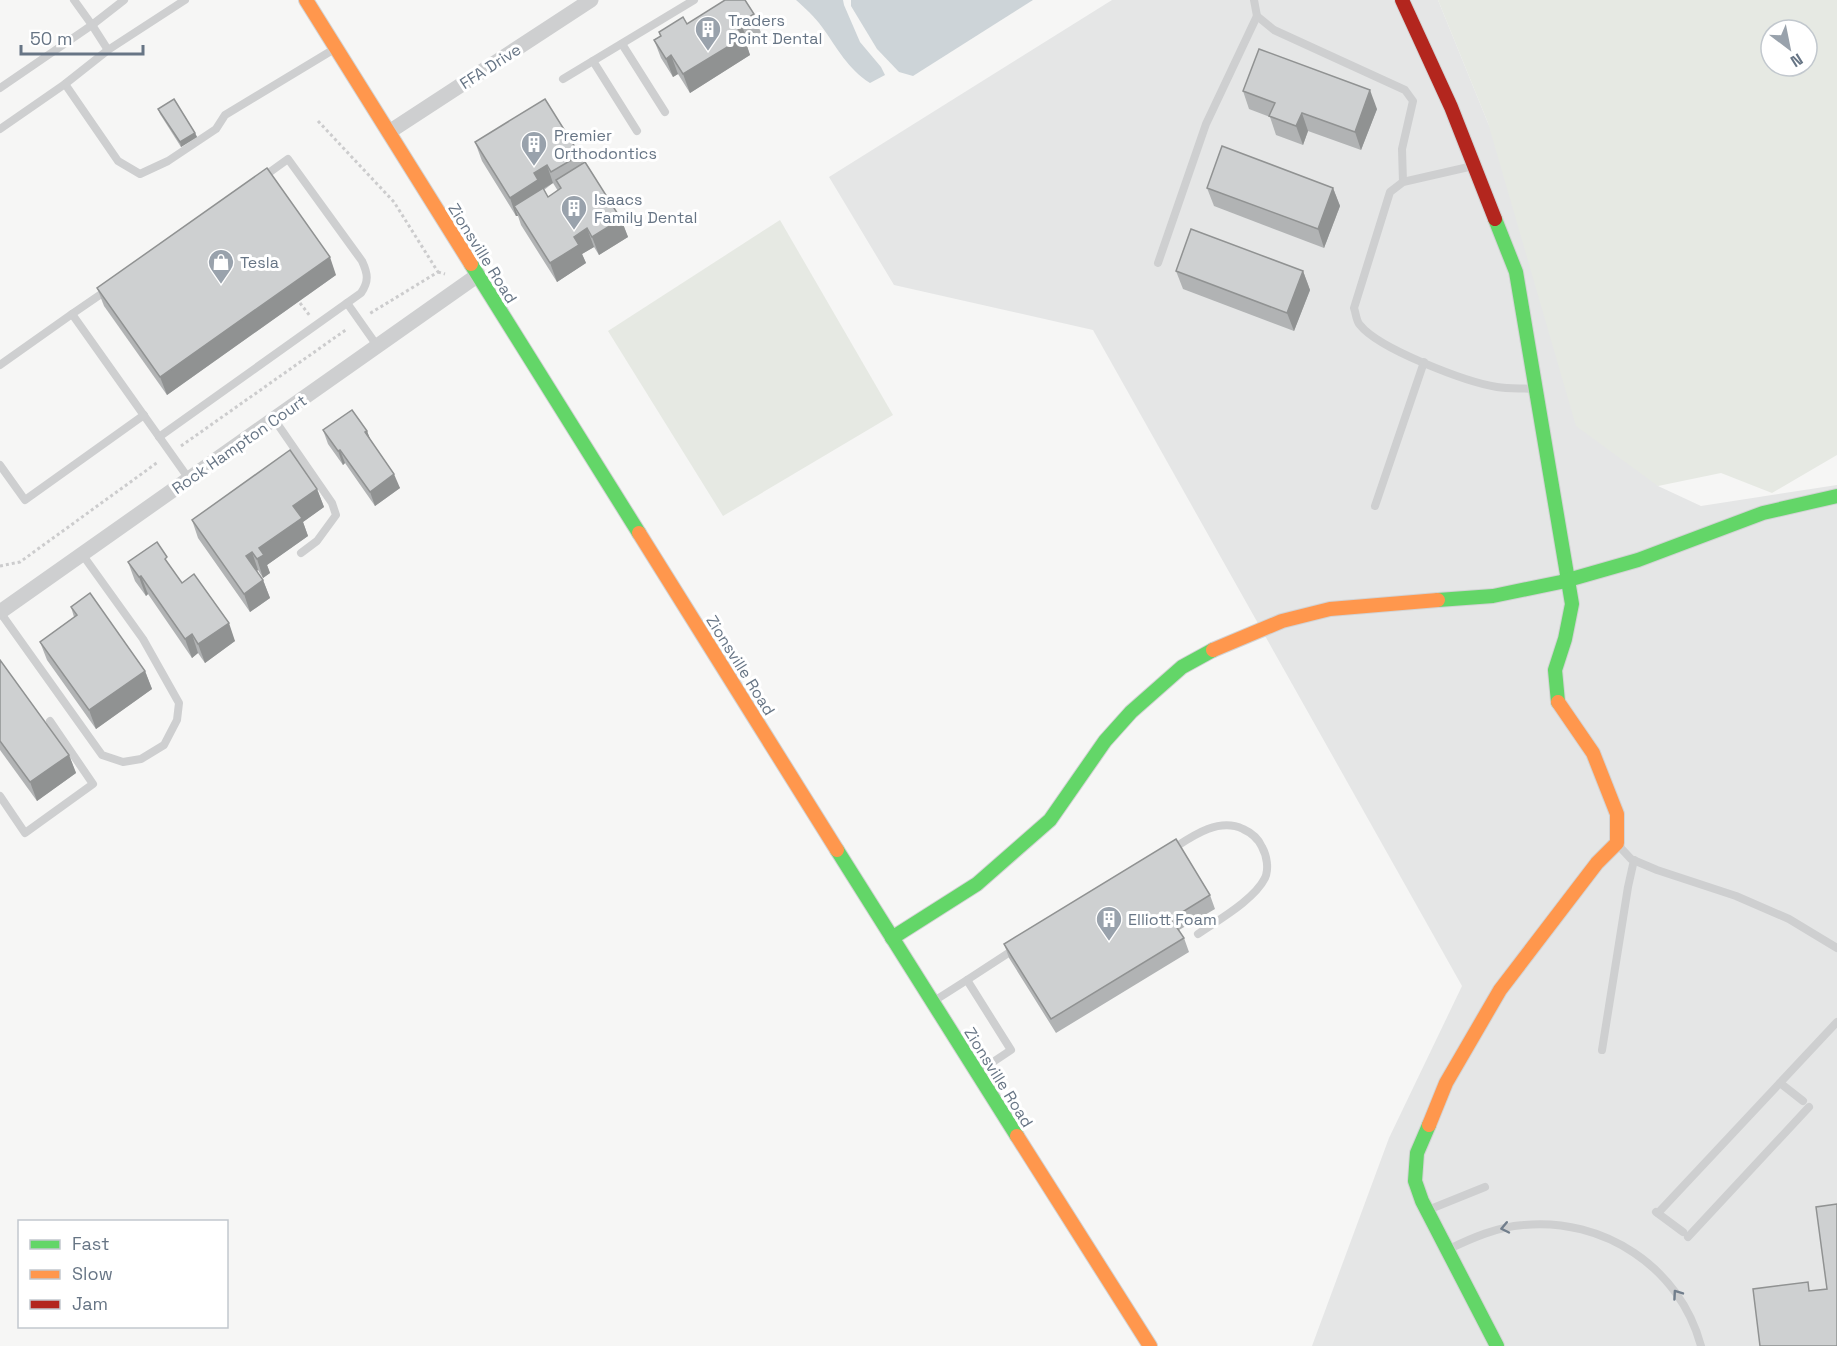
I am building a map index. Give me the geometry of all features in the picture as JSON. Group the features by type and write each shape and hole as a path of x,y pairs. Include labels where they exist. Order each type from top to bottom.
{"street":[{"name":"Zionsville Road","path":"306,0 932,1002 1150,1346"},
{"name":"FFA Drive","path":"389,132 591,0"},
{"path":"1402,0 1451,107 1516,272 1572,604 1565,639 1555,670 1558,704 1593,753 1617,814 1617,843 1597,863 1500,990 1446,1083 1417,1153 1415,1181 1427,1210 1497,1346"},
{"name":"Rock Hampton Court","path":"0,612 478,275"},
{"path":"892,938 977,884 1050,820 1105,741 1131,712 1174,673 1221,646 1282,621 1330,609 1493,596 1568,579 1638,560 1763,513 1837,496"}],"lane":[{"path":"74,0 108,50"},
{"path":"0,88 92,25 124,0"},
{"path":"0,129 65,84 108,50 185,0"},
{"path":"563,79 694,0"},
{"path":"1158,263 1206,124 1257,16 1254,0"},
{"path":"1257,16 1274,30 1405,90 1413,101 1402,149 1403,182"},
{"path":"622,44 665,112"},
{"path":"65,84 118,161 140,174 168,161 216,129 225,115 336,48"},
{"path":"594,61 638,130"},
{"path":"159,437 361,293 366,285 367,273 355,252 288,159 259,180"},
{"path":"1474,166 1403,182 1390,192 1354,308 1358,324 1373,337 1450,375 1497,387 1536,389"},
{"path":"0,365 117,282"},
{"path":"347,303 378,347"},
{"path":"72,314 189,478"},
{"path":"1375,506 1424,362"},
{"path":"0,465 25,500 144,415"},
{"path":"274,419 332,503 336,515 317,542 301,553"},
{"path":"0,612 102,755 123,762 141,759 164,745 177,720 179,703 143,639 82,554"},
{"path":"0,796 25,833 93,784 50,721"},
{"path":"1159,856 1194,835 1221,824 1235,825 1251,833 1264,850 1268,865 1265,877 1255,891 1198,934"},
{"path":"1617,843 1634,861 1736,896 1789,920 1837,948"},
{"path":"1602,1050 1634,861"},
{"path":"932,1002 1026,941"},
{"path":"967,980 1011,1050 977,1073"},
{"path":"1780,1083 1806,1104 1685,1234 1657,1213 1837,1022"},
{"path":"1427,1210 1485,1187"},
{"path":"1448,1250 1494,1230 1522,1225 1550,1224 1577,1227 1604,1236 1632,1251 1652,1266 1671,1285 1686,1308 1698,1333 1701,1346"}],"path":[{"path":"318,121 394,202 438,272 445,274"},
{"path":"369,314 438,272"},
{"path":"181,446 347,329"},
{"path":"0,566 20,562 158,462"}],"shaded area":[{"path":"796,0 843,0 860,42 885,75 870,83 862,77 843,58 816,20"},
{"path":"851,0 1033,0 913,76 899,72 877,49 851,6"},
{"path":"1112,0 1438,0 1488,123 1658,486 1701,506 1837,485 1837,1346 1312,1346 1389,1138 1462,986 1093,330 894,285 829,177"},
{"path":"1438,0 1837,0 1837,455 1772,493 1721,473 1658,486 1576,426 1488,123"},
{"path":"780,220 893,415 723,516 608,331"}],"building":[{"path":"725,0 745,0 754,14 740,23 742,26 738,29 744,37 683,74 671,55 666,59 654,40 661,36 659,32 683,17 687,24"},
{"path":"1259,49 1370,90 1355,132 1302,113 1296,126 1269,116 1275,103 1243,91"},
{"path":"174,99 195,133 180,142 158,109"},
{"name":"Premier Orthodontics","path":"545,99 580,155 551,172 547,165 534,173 538,180 510,198 475,142"},
{"path":"1222,146 1333,188 1318,229 1207,188"},
{"name":"Isaacs Family Dental","path":"585,162 621,219 592,237 587,228 574,237 579,245 550,263 514,206 543,188 548,197 561,188 556,180"},
{"path":"267,168 330,257 160,377 97,288"},
{"path":"1191,229 1303,271 1287,313 1176,271"},
{"path":"352,410 394,474 370,492 323,430"},
{"path":"290,450 317,489 293,506 302,518 259,548 264,555 257,559 252,552 246,556 263,580 244,594 192,520"},
{"path":"157,542 167,557 165,559 182,583 194,574 229,623 198,644 192,634 185,639 141,576 139,577 128,562"},
{"path":"90,593 145,671 89,710 40,642 77,615 71,607"},
{"path":"0,660 69,755 30,782 0,741"},
{"name":"Elliott Foam","path":"1176,839 1210,895 1171,919 1184,938 1051,1019 1004,944"},
{"path":"1837,1204 1837,1346 1760,1346 1753,1289 1808,1282 1809,1291 1827,1289 1816,1207"}],"traffic: fast":[{"path":"1495,219 1516,272 1572,604 1565,639 1555,670 1558,702"},
{"path":"471,264 639,533"},
{"path":"1438,600 1493,596 1561,582 1638,560 1763,513 1837,496"},
{"path":"892,938 977,884 1050,820 1105,741 1131,712 1182,667 1213,650"},
{"path":"837,850 1017,1136"},
{"path":"1429,1125 1417,1153 1415,1181 1422,1201 1497,1346"}],"traffic: slow":[{"path":"306,0 471,264"},
{"path":"639,533 837,850"},
{"path":"1213,650 1282,621 1330,609 1438,600"},
{"path":"1429,1125 1446,1083 1500,990 1597,863 1617,843 1617,814 1593,753 1558,702"},
{"path":"1017,1136 1150,1346"}],"traffic: jam":[{"path":"1402,0 1451,107 1495,219"}],"place":[{"name":"Traders Point Dental","path":"708,52"},
{"name":"Premier Orthodontics","path":"534,167"},
{"name":"Isaacs Family Dental","path":"574,231"},
{"name":"Tesla","path":"221,285"},
{"name":"Elliott Foam","path":"1109,942"}]}
